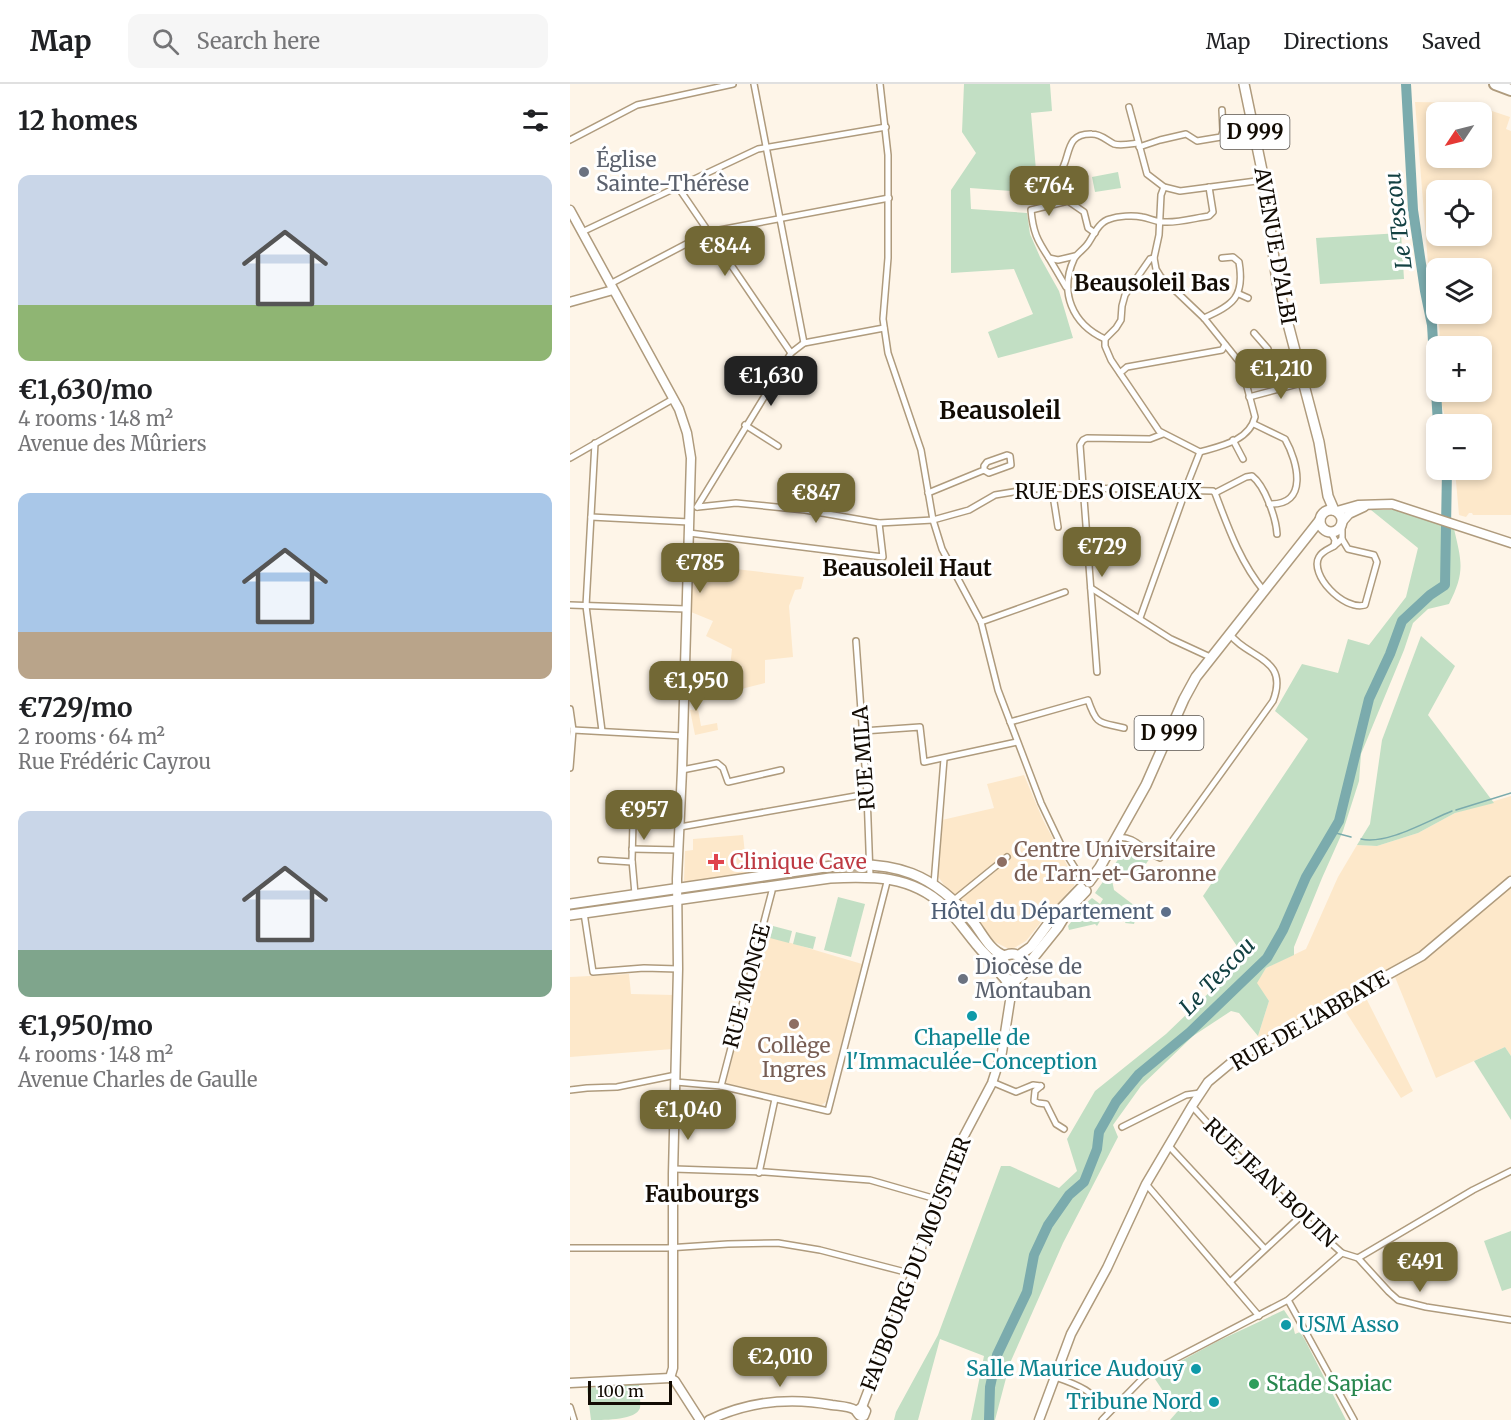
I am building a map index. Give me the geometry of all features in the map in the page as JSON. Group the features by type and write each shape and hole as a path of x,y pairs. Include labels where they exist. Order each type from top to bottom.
{"highway":[{"path":"1495,84 1511,90"}],"main road":[{"name":"AVENUE D'ALBI","path":"1244,84 1264,180 1277,282 1302,369 1319,442 1329,502 1335,511"},
{"path":"570,211 679,409 688,438 691,458 694,507 689,522 677,889 673,1368 670,1378"},
{"path":"570,302 612,287"},
{"name":"AVENUE D'ALBI","path":"1321,517 1324,477"},
{"path":"1373,503 1352,512 1338,531 1329,532 1321,526 1321,517 1327,511 1358,504 1383,502 1400,505 1511,543"},
{"path":"1335,511 1341,516 1342,524"},
{"name":"D 999","path":"1025,969 1100,867 1146,785 1184,699 1210,657 1302,544 1321,517"},
{"name":"D 999","path":"1302,544 1318,534 1329,532"},
{"path":"570,903 832,866 871,864 905,871 934,884 954,900 992,948 1005,956 1018,956 1023,961 1025,969 1017,979 1007,980 936,899 903,882 888,878 870,876 830,878 570,915"},
{"name":"RUE DE L'ABBAYE","path":"1039,1420 1075,1327 1107,1268 1146,1184 1200,1093 1220,1072 1250,1051 1422,956 1511,881"},
{"name":"D 999","path":"1018,956 1028,950 1058,911 1085,885"},
{"path":"1000,972 999,964 1005,956"},
{"name":"FAUBOURG DU MOUSTIER","path":"1000,972 1009,990 1007,1021"},
{"name":"FAUBOURG DU MOUSTIER","path":"861,1413 913,1274 936,1199 955,1152 992,1082 1002,1052 1012,988 1017,979"},
{"path":"570,1383 670,1378 675,1381 700,1420"},
{"path":"709,1420 751,1406 783,1401 816,1402 861,1413"}],"street":[{"path":"570,140 637,105 712,86 733,84"},
{"path":"754,84 804,343"},
{"path":"880,84 886,127 889,198 888,258 884,303 884,328 888,353 921,450 933,520 942,549 981,622 998,690 1046,814 1062,847 1085,885"},
{"path":"1129,107 1147,174 1164,187 1180,191 1264,180"},
{"path":"1039,187 1058,174 1064,166 1070,145 1078,137 1091,134 1101,135 1119,145 1138,145 1186,134 1197,141 1221,137 1222,110"},
{"path":"582,232 767,146 886,127"},
{"path":"678,187 791,353"},
{"path":"1154,258 1150,259 1123,301 1121,320 1105,339 1105,346 1111,360 1163,434 1200,452 1233,441 1248,432 1254,424 1254,407 1249,397 1241,364 1233,351 1225,345 1204,318 1158,273 1154,258 1159,235 1161,195 1164,187"},
{"path":"1049,258 1058,260 1075,256 1085,249 1101,224 1110,219 1138,216 1167,223 1209,216 1213,212 1209,188"},
{"path":"612,287 709,232 889,198"},
{"path":"1095,233 1088,228 1084,212 1068,201 1031,207 1036,239 1066,287 1069,300 1079,320 1088,330 1105,339"},
{"path":"1066,287 1075,256"},
{"path":"1204,318 1229,306 1239,294 1239,262 1233,257 1222,258"},
{"path":"1144,268 1154,274 1158,273"},
{"path":"1239,294 1248,298"},
{"path":"694,507 791,353 804,343 884,328"},
{"path":"1254,333 1268,349 1275,375"},
{"path":"1120,373 1127,367 1222,350 1225,345"},
{"path":"1245,383 1302,369"},
{"path":"1249,397 1305,382"},
{"path":"570,458 673,399"},
{"path":"1254,424 1285,439 1297,469 1297,482 1292,496 1287,501 1269,504"},
{"path":"745,425 778,446"},
{"path":"1097,672 1080,445 1087,438 1150,439 1163,434"},
{"path":"1233,441 1243,459"},
{"path":"595,443 586,606 602,731"},
{"path":"1140,618 1200,452"},
{"path":"1010,456 1011,465 989,473 984,470 987,462 1010,456"},
{"path":"928,493 984,470"},
{"name":"RUE DES OISEAUX","path":"694,507 736,503 805,510 879,524 933,520 969,510 995,495 1031,489 1185,490 1215,493 1252,476 1258,480 1269,504 1277,534"},
{"path":"1052,489 1058,526"},
{"name":"RUE DES OISEAUX","path":"1215,493 1249,573 1264,591"},
{"path":"591,516 689,522"},
{"path":"689,533 883,557 879,524"},
{"path":"1342,524 1342,539 1345,547 1374,555 1377,562 1365,605 1358,606 1340,600 1317,567 1320,555 1342,539"},
{"path":"1329,532 1335,540 1334,546"},
{"path":"1091,588 1171,639 1210,657"},
{"path":"981,622 1065,592"},
{"path":"570,605 686,609"},
{"path":"1117,838 1125,837 1132,840 1160,858 1273,701 1276,679 1271,666 1260,656 1234,640 1229,633"},
{"name":"RUE MILA","path":"856,641 867,794 870,876"},
{"path":"1010,722 1088,700 1098,722 1124,728"},
{"path":"570,710 573,730 570,768"},
{"path":"862,731 920,727 924,762 1017,742"},
{"path":"573,730 683,736"},
{"path":"934,884 944,759"},
{"path":"682,770 717,763 723,768 728,782 781,770"},
{"path":"680,827 867,794"},
{"path":"633,822 632,862 635,894"},
{"path":"633,849 679,850"},
{"path":"954,900 1007,857"},
{"path":"602,860 632,862"},
{"path":"570,1090 617,1088 676,1079 721,1086 828,1111 888,878"},
{"name":"RUE MONGE","path":"721,1086 772,886"},
{"path":"584,914 593,972 644,968 678,969"},
{"path":"992,1082 1016,1092 1033,1085 1041,1086 1035,1091 1034,1101 1046,1104 1056,1124 1064,1129"},
{"path":"1122,1127 1186,1095 1200,1093"},
{"path":"759,1173 775,1099"},
{"name":"RUE JEAN BOUIN","path":"1192,1106 1231,1149 1301,1216 1342,1253 1358,1258 1398,1300 1426,1307 1511,1320"},
{"path":"1168,1145 1264,1248"},
{"path":"674,1169 870,1180 936,1199"},
{"path":"1358,1258 1473,1190 1511,1171"},
{"path":"1146,1184 1259,1316"},
{"path":"1230,1282 1301,1216"},
{"path":"570,1248 673,1248 788,1244 867,1261 913,1274"},
{"path":"1102,1420 1152,1371 1288,1300 1342,1253"},
{"path":"1288,1300 1354,1420"},
{"path":"1055,1377 1076,1384 1093,1394 1109,1412"},
{"path":"570,1407 574,1420"}],"shaded area":[{"path":"1415,102 1426,102 1426,168 1492,168 1492,111 1510,117 1506,129 1511,131 1511,515 1473,515 1469,513 1466,517 1459,515 1456,480 1492,480 1492,414 1444,414 1441,402 1492,402 1492,336 1440,336 1439,324 1492,324 1492,258 1428,258 1427,246 1492,246 1492,180 1426,180 1426,238"},
{"path":"692,564 804,577 801,589 795,590 789,606 793,657 765,660 765,683 686,703 687,674 730,668 732,649 706,636 713,621 691,612"},
{"path":"698,709 701,726 717,723 718,730 695,735 690,710"},
{"name":"Centre Universitaire de Tarn-et-Garonne","path":"1024,775 1043,820 1074,878 1074,886 1026,941 1014,948 1007,948 995,942 937,875 942,820 994,808 987,784"},
{"path":"1511,796 1511,1056 1505,1047 1436,1078 1395,977 1364,994 1413,1091 1401,1098 1337,998 1261,1040 1258,1036 1269,1001 1256,983 1266,968 1306,949 1338,877 1357,845 1377,846 1418,833 1455,813"},
{"name":"Clinique Cave","path":"743,835 747,873 686,883 684,881 685,851 693,850 693,839"},
{"name":"Collège Ingres","path":"764,935 862,964 826,1102 820,1106 726,1083"},
{"path":"629,974 631,994 674,995 673,1049 570,1057 570,977"}],"green space":[{"path":"964,84 1050,84 1052,111 1031,113 1038,193 970,188 971,209 1027,213 1030,234 1059,291 1073,338 998,358 988,332 1033,314 1014,269 951,273 951,190 976,153 962,132"},
{"path":"1118,172 1121,188 1095,192 1092,177"},
{"path":"1401,233 1404,279 1320,284 1316,238"},
{"path":"1371,510 1398,510 1454,529 1460,559 1460,575 1449,604 1428,609 1413,623 1361,754 1359,781 1343,831 1294,947 1294,955 1266,968 1257,983 1269,1001 1258,1036 1239,1013 1231,1011 1193,1036 1141,1086 1113,1125 1118,1137 1063,1243 1010,1363 995,1420 971,1420 984,1356 940,1339 918,1420 894,1420 896,1412 938,1335 1001,1166 1010,1166 1059,1188 1077,1171 1067,1139 1095,1091 1166,1034 1215,987 1243,955 1203,896 1308,739 1275,711 1302,664 1338,673 1348,639 1369,645 1406,597 1418,548"},
{"path":"1421,636 1455,666 1428,715 1494,803 1455,813 1418,833 1377,846 1357,845 1370,824 1382,740"},
{"path":"1129,843 1150,858 1141,871 1137,884 1113,867"},
{"path":"1107,876 1112,880 1114,890 1135,906 1134,924 1125,923 1127,919 1122,915 1123,913 1112,909 1103,916 1097,926 1095,924 1069,930 1068,926 1092,898 1100,904 1103,899 1095,893"},
{"path":"838,897 865,904 851,957 824,950"},
{"path":"773,926 792,931 789,943 770,938"},
{"path":"796,932 816,937 813,949 793,944"},
{"path":"1505,1047 1511,1056 1511,1120 1474,1061"},
{"path":"1511,1231 1511,1288 1502,1291 1484,1241"},
{"path":"1284,1310 1292,1322 1295,1334 1300,1332 1305,1340 1346,1420 1170,1420 1177,1412 1153,1376 1218,1341"},
{"path":"639,1384 640,1408 633,1415 591,1420 587,1388"}],"waterway":[{"name":"Le Tescou","path":"1406,84 1413,210 1432,325 1437,414"},
{"name":"Le Tescou","path":"989,1420 990,1387 997,1355 1027,1292 1034,1255 1048,1225 1069,1195 1084,1182 1097,1149 1099,1132 1116,1102 1139,1074 1190,1032 1267,958 1283,930 1306,877 1339,821 1369,699 1390,654 1402,621 1430,595 1445,585 1447,480"},
{"path":"1456,810 1511,793"},
{"path":"1361,839 1383,839 1452,811"},
{"path":"1332,832 1351,837"}],"place":[{"name":"Église Sainte-Thérèse","path":"584,172"},
{"name":"Clinique Cave","path":"716,862"},
{"name":"Centre Universitaire de Tarn-et-Garonne","path":"1002,862"},
{"name":"Hôtel du Département","path":"1166,912"},
{"name":"Diocèse de Montauban","path":"963,979"},
{"name":"Chapelle de l'Immaculée-Conception","path":"972,1016"},
{"name":"Collège Ingres","path":"794,1024"},
{"name":"USM Asso","path":"1286,1325"},
{"name":"Salle Maurice Audouy","path":"1196,1369"},
{"name":"Stade Sapiac","path":"1254,1384"},
{"name":"Tribune Nord","path":"1214,1402"}],"district":[{"name":"Beausoleil Bas","path":"1152,283"},
{"name":"Beausoleil","path":"1000,411"},
{"name":"Beausoleil Haut","path":"907,568"},
{"name":"Faubourgs","path":"702,1194"}]}
